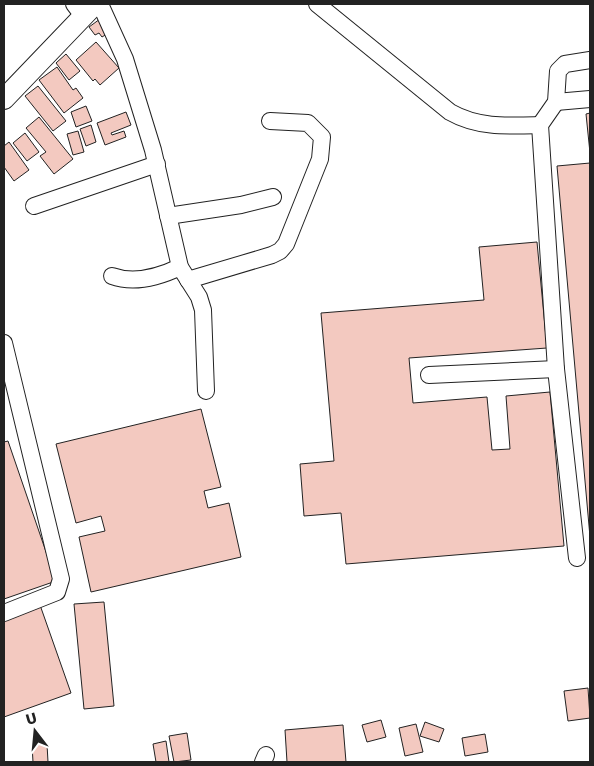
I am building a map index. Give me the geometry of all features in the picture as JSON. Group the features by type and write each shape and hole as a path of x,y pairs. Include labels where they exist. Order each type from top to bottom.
{"main road":[{"path":"4,99 84,8"}],"street":[{"path":"100,4 125,59 157,164 168,216 184,274 199,297 203,310 206,391"},
{"path":"317,4 450,112 466,121 502,126 540,126"},
{"path":"577,558 556,369 540,126 556,102 558,71 565,64 590,60"},
{"path":"556,102 590,99"},
{"path":"112,276 121,280 184,274 272,255 280,251 286,244 320,159 322,137 308,123 270,121"},
{"path":"34,206 157,164"},
{"path":"168,216 240,206 273,197"},
{"path":"4,343 61,579 57,592 4,613"},
{"path":"429,375 556,369"}],"building":[{"path":"100,19 110,32 102,37 99,33 95,35 89,27"},
{"path":"96,42 119,68 100,85 95,79 93,81 76,60"},
{"path":"66,54 80,71 69,80 56,63"},
{"path":"57,67 73,90 76,88 83,98 64,113 39,80"},
{"path":"38,86 66,121 53,131 25,96"},
{"path":"86,106 92,121 76,127 71,112"},
{"path":"126,112 131,125 111,133 112,135 124,131 126,137 105,145 97,123"},
{"path":"590,113 590,153 586,114"},
{"path":"39,117 73,159 54,174 40,156 46,152 26,128"},
{"path":"91,125 96,142 86,146 80,129"},
{"path":"78,131 84,152 73,155 67,134"},
{"path":"25,133 39,152 27,161 13,143"},
{"path":"9,142 29,170 14,181 4,167 4,146"},
{"path":"590,163 590,537 557,166"},
{"path":"537,242 547,348 409,358 413,403 487,397 492,450 510,449 506,396 550,392 564,546 346,564 341,513 304,516 300,464 334,461 321,313 484,300 479,247"},
{"path":"201,409 221,487 204,491 208,508 229,503 241,557 91,592 79,537 105,531 101,516 76,523 56,444"},
{"path":"8,441 56,581 4,599 4,442"},
{"path":"104,602 114,706 84,709 74,604"},
{"path":"40,605 71,693 4,717 4,618"},
{"path":"588,688 590,718 568,721 564,691"},
{"path":"381,720 386,737 367,742 362,725"},
{"path":"425,722 444,729 439,742 420,736"},
{"path":"416,724 423,752 405,756 399,728"},
{"path":"343,725 346,762 287,762 285,730"},
{"path":"187,733 191,760 174,762 169,736"},
{"path":"485,734 488,752 465,756 462,738"},
{"path":"166,741 169,762 156,762 153,744"},
{"path":"47,744 48,762 33,762 32,745"}]}
